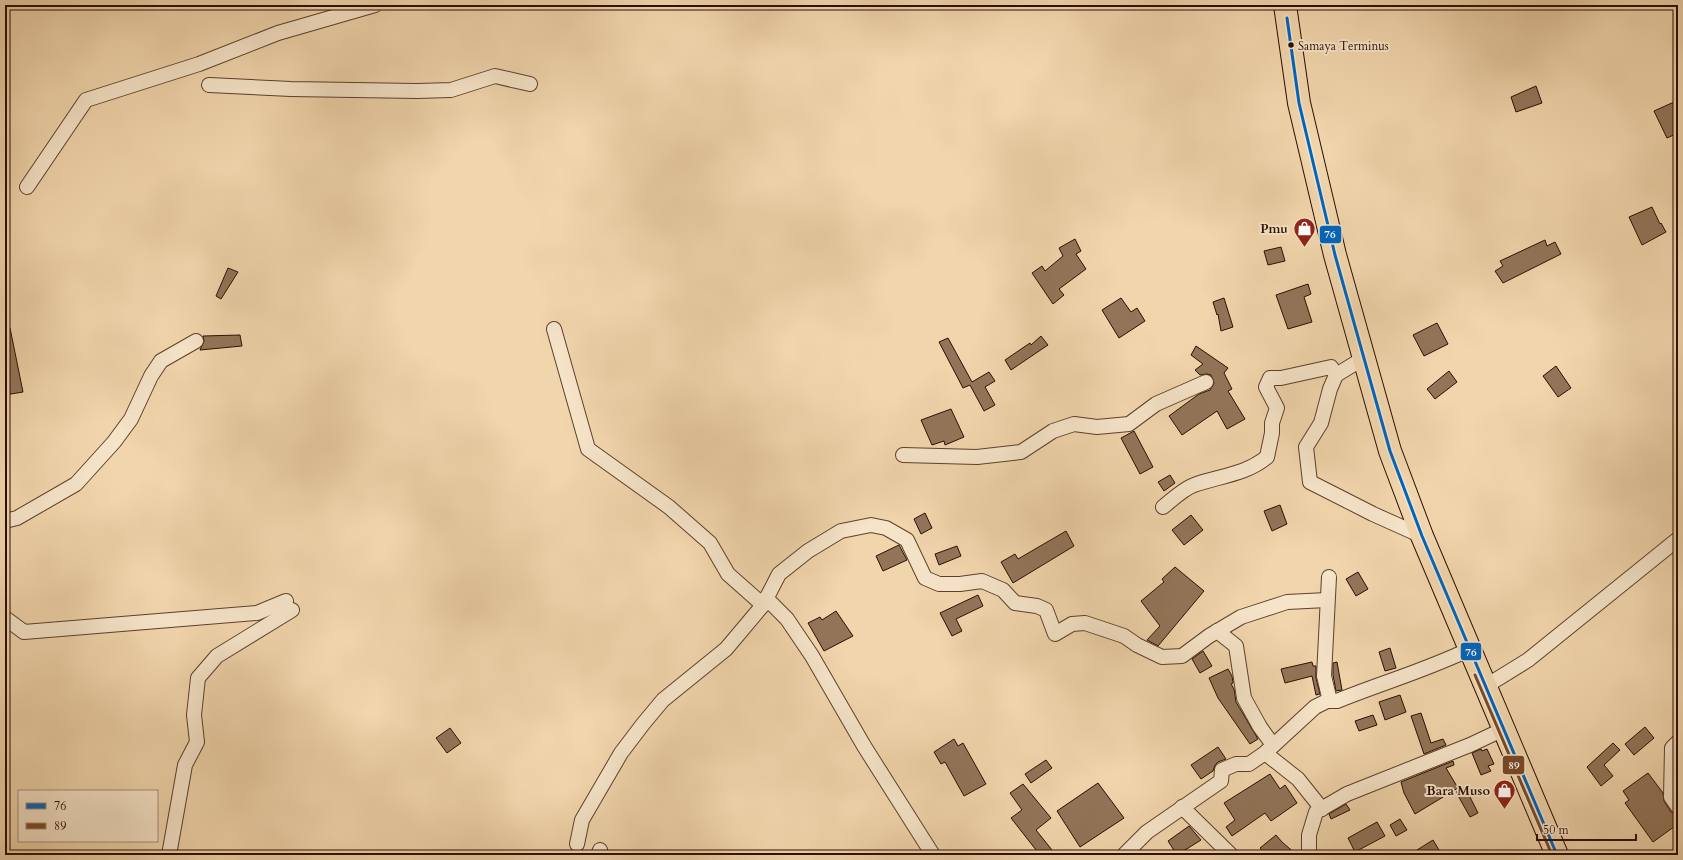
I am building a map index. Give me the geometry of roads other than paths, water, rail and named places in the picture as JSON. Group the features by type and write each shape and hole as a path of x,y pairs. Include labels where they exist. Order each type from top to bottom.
{"main road":[{"path":"1285,5 1299,103 1335,255 1390,451 1422,536 1557,855"}],"street":[{"path":"27,187 86,100 199,64 278,33 375,5"},
{"path":"209,85 290,89 417,91 451,90 495,76 530,84"},
{"path":"554,329 588,449 669,507 710,543 728,574 787,619 812,656 864,746 933,855"},
{"path":"5,521 17,518 76,484 114,442 132,419 151,376 161,361 196,340"},
{"path":"1364,358 1336,375 1330,389 1321,423 1306,447 1310,482 1373,514 1422,536"},
{"path":"1163,507 1193,486 1240,473 1255,466 1267,457 1272,433 1272,423 1277,408 1266,387 1270,378 1281,378 1331,367 1336,375"},
{"path":"903,456 977,457 1021,452 1053,431 1074,424 1097,427 1129,424 1156,404 1206,382"},
{"path":"577,844 582,820 621,753 663,700 726,648 765,601 779,574 808,551 841,532 871,525 886,528 907,540 925,578 939,584 960,584 982,581 1002,590 1015,603 1037,606 1046,610 1056,634 1072,624 1090,624 1124,636 1137,646 1162,656 1182,656 1216,631 1241,617 1287,602 1327,600"},
{"path":"1486,686 1528,660 1678,539"},
{"path":"1329,577 1324,676 1330,702"},
{"path":"5,618 24,632 257,614 289,606 216,656 198,678 194,715 197,742 185,765 169,855"},
{"path":"1216,631 1236,646 1244,698 1260,727 1269,749 1298,779 1322,809"},
{"path":"1124,855 1147,832 1221,781 1222,770 1236,764 1249,764 1269,749 1315,707 1337,701 1445,661 1470,649"},
{"path":"1309,855 1309,835 1316,812 1347,794 1470,745 1504,729"},
{"path":"1678,742 1672,748 1671,797 1678,808"},
{"path":"1182,807 1231,855"}],"place":[{"name":"Samaya Terminus","path":"1291,45"},
{"name":"Pmu","path":"1304,248"},
{"name":"Bara Muso","path":"1505,810"}]}
